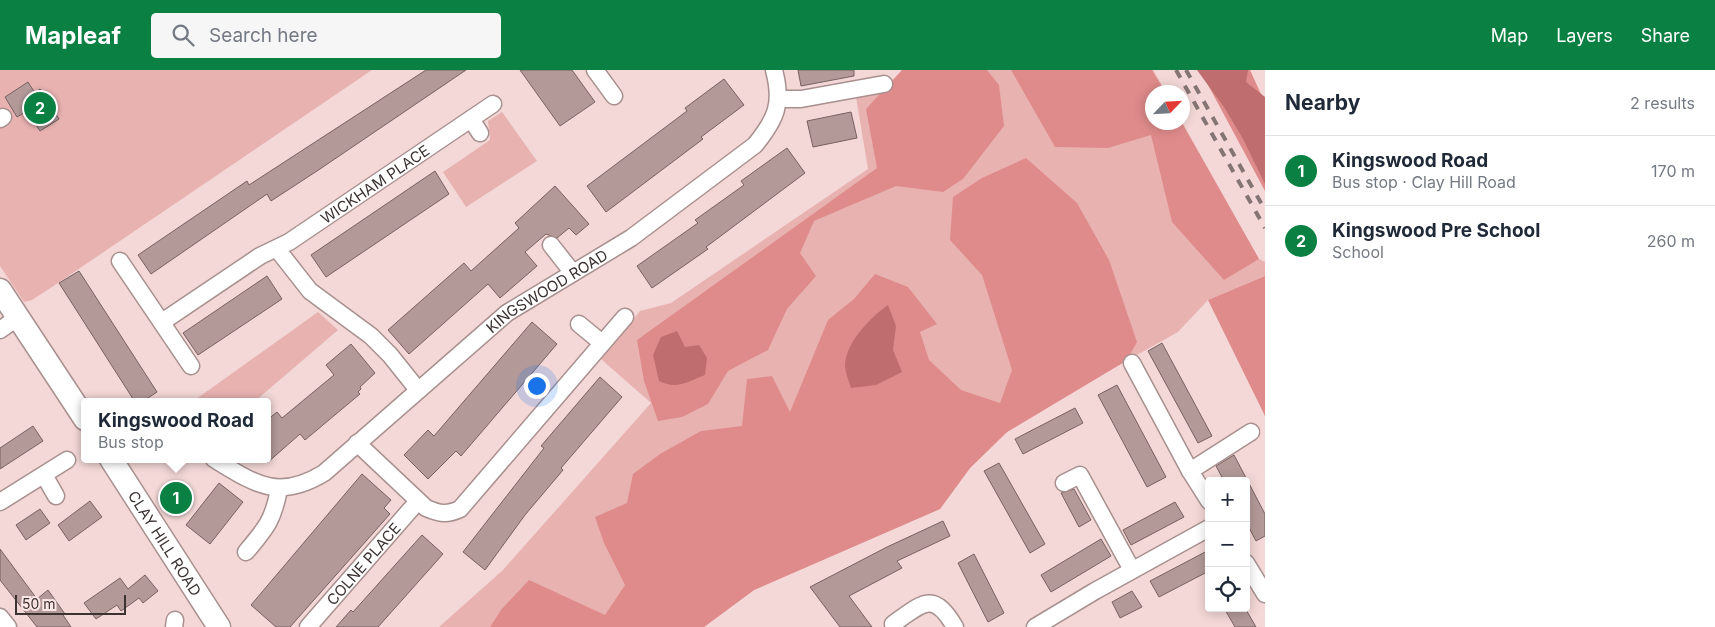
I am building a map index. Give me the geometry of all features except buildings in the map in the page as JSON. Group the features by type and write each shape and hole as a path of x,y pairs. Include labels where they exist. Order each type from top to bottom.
{"street":[{"path":"595,70 614,96"},
{"path":"774,70 780,99 800,99 884,84"},
{"name":"KINGSWOOD ROAD","path":"221,463 250,481 279,489 307,483 324,473 506,313 630,238 744,154 767,130 780,99"},
{"name":"WICKHAM PLACE","path":"162,322 266,252 277,249 475,126 493,104"},
{"path":"551,245 573,272"},
{"path":"277,249 310,291 371,336 390,355 418,390"},
{"path":"120,260 191,366"},
{"path":"0,290 9,324 81,414"},
{"path":"357,443 418,501 439,514 450,514 460,509 625,317"},
{"path":"579,324 602,343"},
{"path":"1132,363 1190,471 1205,495"},
{"path":"1190,471 1251,432"},
{"path":"0,502 67,460"},
{"name":"CLAY HILL ROAD","path":"116,463 219,627"},
{"path":"1064,483 1080,475 1132,570"},
{"path":"44,476 56,496"},
{"path":"246,552 269,524 275,510 279,489"},
{"name":"COLNE PLACE","path":"308,627 418,501"},
{"path":"1036,627 1132,570 1205,530"},
{"path":"1248,567 1265,594"},
{"path":"893,624 924,604 934,604 946,612 955,627"},
{"path":"0,617 8,627"}],"shaded area":[{"path":"0,70 372,70 58,283 32,300 24,302 0,266"},
{"path":"902,70 987,70 999,85 1004,126 963,179 943,192 896,186 814,221 800,253 816,276 787,309 768,350 728,371 708,404 682,417 658,421 644,381 637,340 877,168 866,109"},
{"path":"911,70 1153,70 1162,85 1145,85 1145,130 1186,130 1259,259 1265,262 1265,276 1208,300 1178,332 1101,375 1007,432 970,468 940,509 754,590 704,627 439,627 503,570 651,403 601,359 640,311 671,303 868,169 856,97 914,85"},
{"path":"1011,70 1152,70 1161,85 1145,85 1145,130 1186,130 1259,259 1224,280 1172,222 1151,135 1108,148 1055,147"},
{"path":"1197,70 1248,70 1246,82 1265,97 1265,184 1243,139 1224,107"},
{"path":"1200,70 1250,70 1265,103 1265,191"},
{"path":"502,112 537,161 466,207 443,172 490,140 488,121"},
{"path":"1026,158 1077,203 1109,260 1137,342 1126,361 1007,432 970,468 940,509 754,590 704,627 490,627 501,610 529,580 605,615 625,585 604,543 595,517 627,503 633,474 660,454 701,431 742,426 747,379 772,376 790,412 828,320 854,299 875,274 908,287 937,324 920,332 929,360 961,390 1000,403 1012,370 982,275 950,240 953,197 982,178"},
{"path":"1265,276 1265,416 1208,300"},
{"path":"888,305 896,326 893,350 902,372 876,385 851,388 846,374 846,356 860,331"},
{"path":"318,312 338,330 259,398 198,398"},
{"path":"677,331 685,347 699,345 707,358 705,375 682,384 665,384 659,381 653,355 661,337"}],"railway":[{"path":"1176,70 1265,228"},
{"path":"1186,70 1265,210"}],"place":[{"name":"Kingswood Pre School","path":"40,108"},
{"name":"Kingswood Road","path":"176,498"}]}
